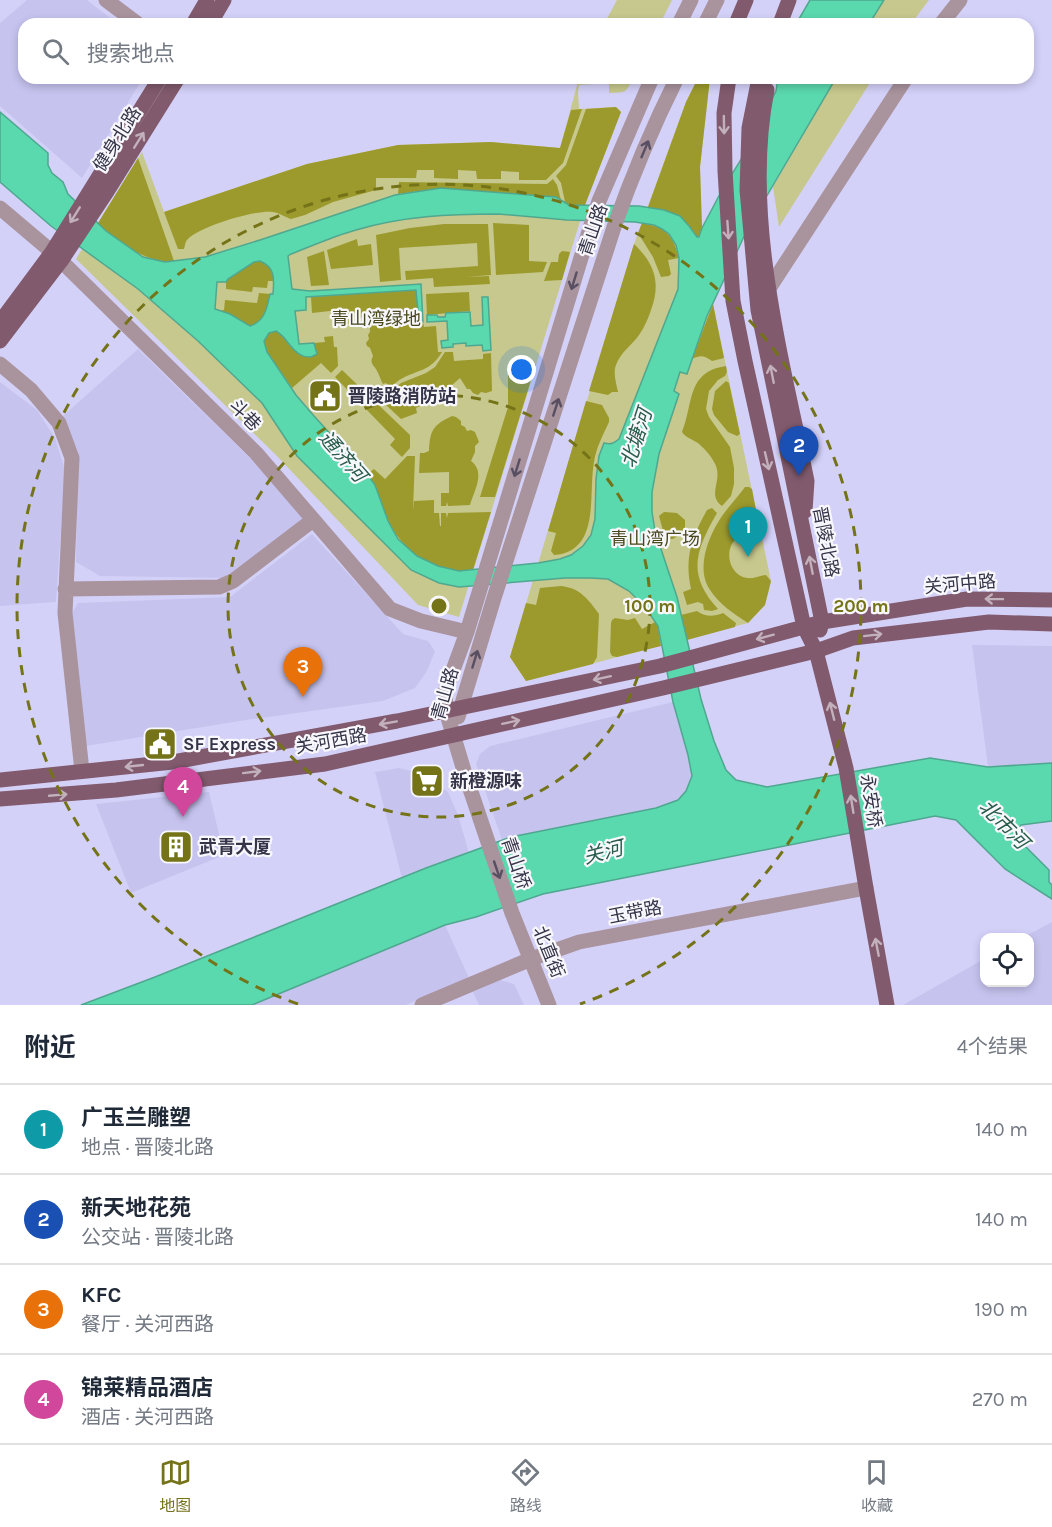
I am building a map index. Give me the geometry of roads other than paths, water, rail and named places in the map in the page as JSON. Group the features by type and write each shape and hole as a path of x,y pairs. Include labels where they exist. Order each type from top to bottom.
{"main road":[{"path":"196,18 207,0"},
{"path":"214,18 224,0"},
{"path":"738,18 746,0"},
{"path":"772,18 778,0"},
{"path":"782,18 789,0"},
{"name":"健身北路","path":"103,184 157,84"},
{"name":"健身北路","path":"103,184 174,84"},
{"path":"728,84 724,113 725,171 733,301 804,627 816,651 853,638 981,623 1052,624"},
{"name":"晋陵北路","path":"758,84 749,128 747,190 757,234 758,310 822,622 816,651"},
{"path":"768,84 759,168 757,234 807,481 803,529"},
{"path":"0,341 103,184"},
{"path":"0,322 57,257"},
{"name":"关河中路","path":"660,666 822,622 967,599 1052,600"},
{"name":"关河西路","path":"0,800 116,790 325,764 816,651"},
{"name":"永安桥","path":"816,651 846,768 887,1005"},
{"name":"关河西路","path":"0,780 174,762 453,710 660,666"}],"street":[{"path":"106,0 130,18"},
{"path":"682,18 691,0"},
{"path":"708,18 717,0"},
{"path":"946,18 960,0"},
{"name":"青山路","path":"454,735 453,710 445,692 478,597 599,201 649,84"},
{"name":"青山路","path":"453,710 506,563 622,203 674,84"},
{"path":"768,290 902,84"},
{"name":"斗巷","path":"0,208 57,257 256,453 390,609 421,621 467,632"},
{"path":"0,364 31,390 59,423 72,458 65,613 82,771"},
{"path":"65,589 219,587 233,581 313,520"},
{"name":"青山桥","path":"454,735 512,913"},
{"name":"玉带路","path":"422,1005 531,959 579,942 866,888"},
{"name":"北直街","path":"512,913 549,1005"}],"water":[{"path":"810,0 884,0 873,18 800,18"},
{"path":"777,84 832,84 748,228 707,316 687,374 680,372 674,391 679,394 659,454 652,492 655,531 677,597 701,699 726,770 736,780 767,787 930,758 988,767 1052,763 1052,821 1021,825 1017,832 1019,840 1049,870 1052,899 1005,869 956,820 935,816 543,894 445,925 252,1005 81,1005 426,868 511,837 656,808 678,800 686,791 692,776 673,702 658,626 645,607 629,591 608,579 590,578 459,587 439,583 411,570 297,456 262,403 198,341 138,289 51,226 0,182 0,112 48,153 48,165 52,173 63,182 68,194 106,231 143,257 165,262 205,257 395,195 441,188 556,197 569,205 639,206 664,210 680,216 699,237 722,190 742,158 776,91","holes":["498,214 567,220 635,222 654,225 669,234 676,245 679,258 678,289 619,439 609,444 604,443 599,456 595,519 591,535 583,546 571,555 560,559 459,571 438,566 417,556 398,539 388,521 375,485 296,395 267,352 264,341 269,333 276,331 302,356 311,357 317,354 314,343 299,344 295,311 306,310 306,297 416,290 418,312 413,312 414,322 423,322 421,284 310,291 292,289 288,256 348,232 409,219 444,215","260,261 273,274 273,294 270,294 266,309 259,321 250,326 230,314 215,309 217,282 226,282 254,262"]},
{"path":"482,297 488,297 491,350 483,351 482,345 466,346 466,343 442,348 441,341 448,340 447,321 427,322 427,315 445,317 446,313 470,312 471,326 483,325"}],"place":[{"name":"晋陵路消防站","path":"325,396"},
{"name":"新天地花苑","path":"799,476"},
{"name":"广玉兰雕塑","path":"748,557"},
{"name":"KFC","path":"303,697"},
{"name":"SF Express","path":"160,744"},
{"name":"新橙源味","path":"427,781"},
{"name":"锦莱精品酒店","path":"183,817"},
{"name":"武青大厦","path":"176,847"}],"park label":[{"name":"青山湾绿地","path":"376,319"},
{"name":"青山湾广场","path":"655,539"}],"water label":[{"name":"北塘河","path":"636,438"},
{"name":"通济河","path":"343,456"},
{"name":"北市河","path":"1004,824"},
{"name":"关河","path":"603,852"}]}
